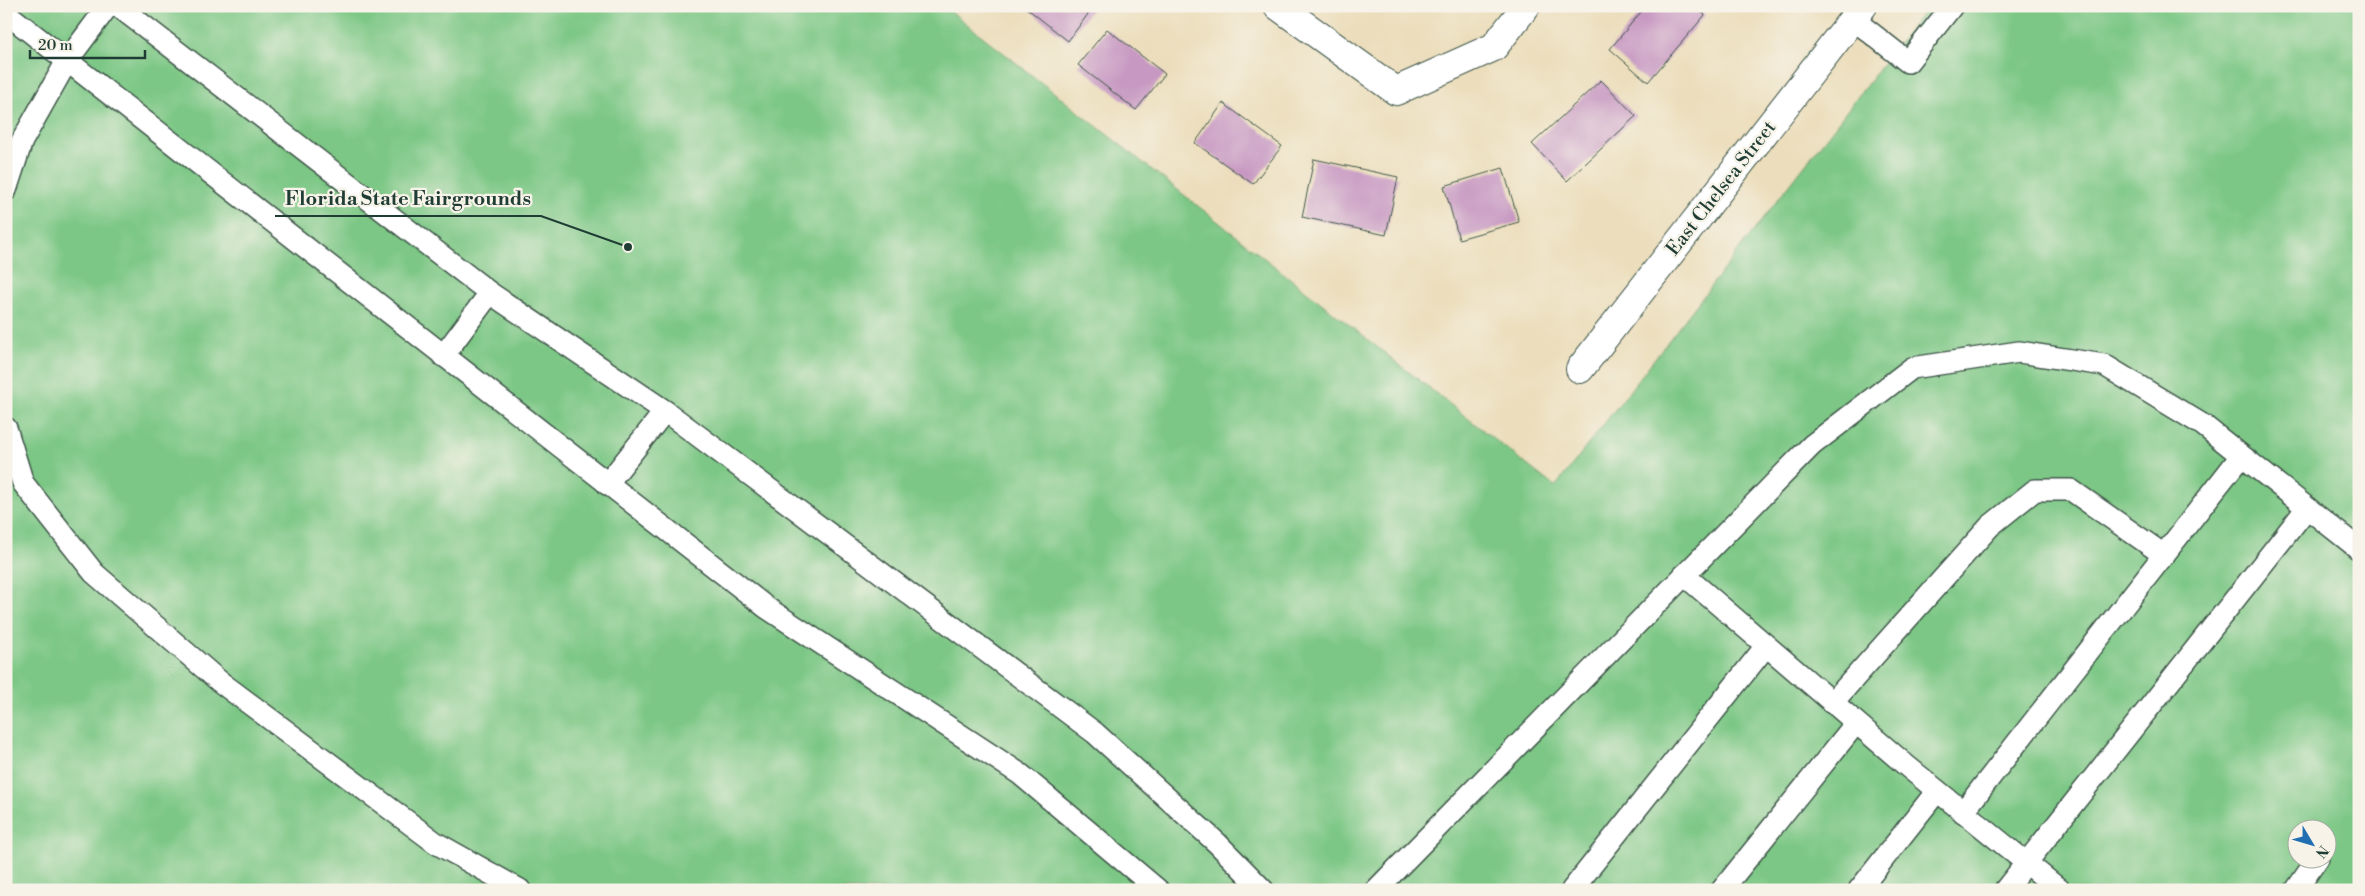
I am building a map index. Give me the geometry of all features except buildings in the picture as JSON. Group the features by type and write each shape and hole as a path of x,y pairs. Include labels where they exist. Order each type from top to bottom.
{"street":[{"path":"1278,6 1396,91 1494,47 1526,6"},
{"name":"East Chelsea Street","path":"1580,369 1858,13"}],"lane":[{"path":"6,190 22,141 67,61 108,6"},
{"path":"118,6 490,293 665,411 1095,733 1217,843 1264,890"},
{"path":"1858,13 1908,62 1952,6"},
{"path":"6,13 767,608 1020,774 1158,890"},
{"path":"443,356 490,293"},
{"path":"1376,890 1812,445 1912,368 2018,352 2104,366 2203,425 2359,549"},
{"path":"607,484 665,411"},
{"path":"6,428 23,483 94,573 219,681 436,843 520,890"},
{"path":"1963,812 2241,456"},
{"path":"1832,703 1990,526 2035,490 2070,490 2164,555"},
{"path":"2005,890 2307,508"},
{"path":"1684,575 1937,791 2060,890"},
{"path":"1572,890 1766,646"},
{"path":"1722,890 1856,723"},
{"path":"1859,890 1937,791"},
{"path":"1122,860 1145,890"},
{"path":"2296,890 2311,868"}],"green space":[{"path":"6,6 944,6 1555,487 1928,6 2359,6 2359,890 6,890"}],"place":[{"name":"Florida State Fairgrounds","path":"628,247"}]}
